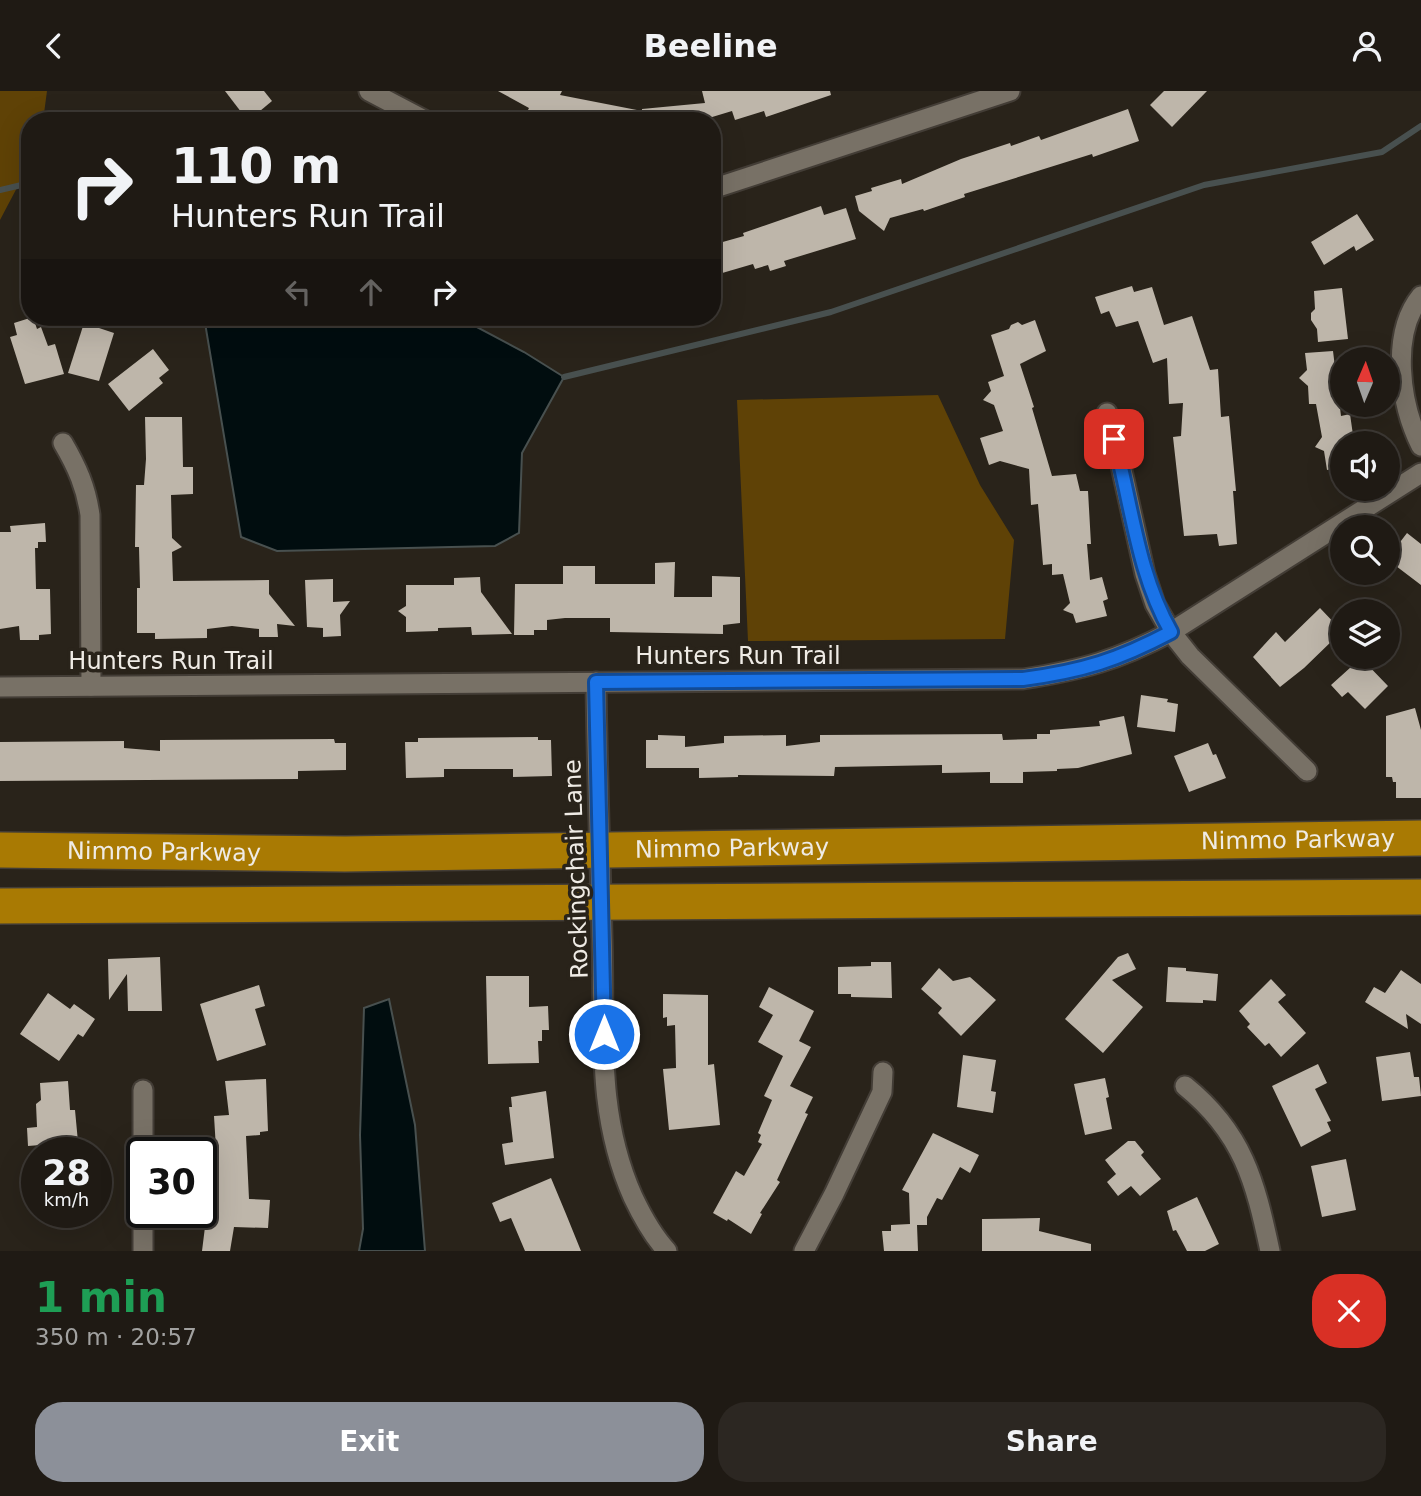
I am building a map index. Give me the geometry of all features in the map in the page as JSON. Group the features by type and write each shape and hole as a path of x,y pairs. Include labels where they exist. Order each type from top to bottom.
{"highway":[{"name":"Nimmo Parkway","path":"0,850 345,854 1421,838"},
{"name":"Nimmo Parkway","path":"0,906 1421,897"}],"street":[{"path":"369,91 409,112"},
{"path":"721,186 1010,91"},
{"path":"1421,296 1406,325 1401,349 1401,373 1409,413 1421,446"},
{"path":"1107,413 1144,574 1155,604 1171,632 1190,656 1307,771"},
{"path":"63,443 79,470 86,489 90,515 91,686"},
{"name":"Hunters Run Trail","path":"0,687 1023,679 1064,673 1135,651 1171,632 1421,473"},
{"name":"Rockingchair Lane","path":"596,682 603,1062 611,1131 621,1171 641,1214 667,1251"},
{"path":"804,1251 882,1092 883,1072"},
{"path":"1185,1086 1208,1104 1224,1123 1246,1161 1258,1196 1270,1251"},
{"path":"143,1090 143,1137"},
{"path":"143,1228 143,1251"}],"shaded area":[{"path":"0,91 47,91 44,112 21,112 21,180 0,220"},
{"path":"206,326 475,326 564,377 522,453 519,533 495,546 277,551 241,537"},
{"path":"938,395 980,485 1014,540 1005,639 748,641 737,400"},
{"path":"389,999 415,1125 425,1251 359,1251 363,1229 360,1135 364,1008"}],"building":[{"path":"225,91 264,91 272,101 259,112 241,112"},
{"path":"498,91 562,91 560,95 642,111 705,103 702,91 830,91 831,95 766,117 764,111 735,120 732,111 721,114 721,112 527,112 529,108"},
{"path":"1164,91 1207,91 1172,127 1150,105"},
{"path":"1128,109 1139,141 964,194 965,197 924,211 923,209 890,218 884,231 859,211 855,196 872,191 871,188 901,179 902,184 961,159 1039,136 1041,140"},
{"path":"821,206 824,215 846,208 856,239 784,261 786,266 770,271 768,265 755,269 753,264 721,273 721,242 744,236 743,233"},
{"path":"1357,214 1374,240 1356,251 1354,246 1324,265 1311,242"},
{"path":"1132,286 1134,292 1152,287 1164,325 1192,316 1210,370 1218,369 1221,417 1229,416 1236,491 1233,491 1237,544 1219,546 1217,534 1184,536 1173,437 1181,436 1183,403 1169,404 1167,358 1153,363 1138,321 1116,327 1109,311 1101,314 1095,297"},
{"path":"1342,288 1348,339 1318,342 1317,329 1311,320 1311,313 1315,309 1314,291"},
{"path":"1035,320 1046,351 1020,364 1052,476 1076,474 1080,491 1088,491 1091,544 1087,544 1090,580 1102,577 1108,599 1103,601 1107,616 1076,623 1073,614 1063,610 1070,603 1063,574 1052,575 1052,564 1043,565 1038,504 1031,505 1029,469 1000,461 989,465 980,438 1003,431 994,405 983,400 991,391 988,382 1004,376 991,335 1009,329 1018,322 1022,325"},
{"path":"21,321 21,326 36,326 37,329 41,327 48,346 55,344 64,374 25,384 10,337 17,335 14,323"},
{"path":"83,326 93,326 114,333 99,381 68,373"},
{"path":"153,349 169,370 159,378 163,383 129,411 108,384"},
{"path":"1330,351 1330,417 1350,417 1352,431 1330,431 1330,469 1327,470 1324,451 1315,447 1322,437 1316,404 1309,404 1308,386 1299,378 1307,370 1305,353"},
{"path":"145,417 182,417 183,467 193,467 193,494 171,495 172,538 182,547 172,552 173,581 269,580 269,594 295,626 277,624 278,637 259,637 259,629 232,626 207,629 207,638 155,639 155,633 137,633 137,588 140,588 139,547 135,547 136,485 144,485"},
{"path":"45,523 46,542 38,542 38,548 35,548 36,589 50,589 51,634 39,635 39,640 20,640 19,626 0,629 0,532 11,532 10,526"},
{"path":"1407,533 1421,544 1421,585 1400,569 1400,542"},
{"path":"675,562 674,597 712,597 712,576 740,577 740,623 723,625 723,634 610,632 610,618 565,618 547,620 547,630 534,630 534,635 514,635 515,584 563,584 563,566 595,566 595,584 655,584 655,563"},
{"path":"480,577 481,592 512,634 472,635 471,627 406,632 406,617 398,611 406,606 406,585 454,585 454,578"},
{"path":"333,579 333,602 350,601 340,615 341,636 323,637 323,628 307,627 305,580"},
{"path":"1320,608 1330,619 1330,643 1280,687 1253,657 1276,632 1285,642"},
{"path":"1349,669 1372,669 1388,686 1365,709 1348,692 1342,697 1331,685"},
{"path":"1141,695 1168,699 1167,702 1178,704 1175,732 1137,727"},
{"path":"1415,708 1421,730 1421,798 1396,798 1396,782 1393,782 1392,777 1386,777 1386,716"},
{"path":"1124,716 1132,754 1078,768 1023,772 1023,783 990,783 990,772 942,773 942,765 835,767 834,776 738,775 699,778 699,768 646,768 646,740 658,740 658,735 685,736 685,747 724,743 724,736 786,735 786,746 820,742 820,735 1002,734 1003,740 1037,739 1037,734 1050,734 1050,730 1100,726 1099,721"},
{"path":"538,737 538,740 551,740 552,776 513,777 513,769 444,769 444,777 406,778 405,742 418,742 418,738"},
{"path":"334,739 335,743 346,743 346,770 298,771 298,779 0,781 0,742 124,741 124,748 160,751 160,740"},
{"path":"1208,743 1226,778 1189,792 1174,756"},
{"path":"1128,953 1136,969 1112,980 1143,1007 1103,1053 1065,1019 1118,957"},
{"path":"160,957 162,1011 128,1011 127,974 109,1000 108,959"},
{"path":"871,962 891,962 892,998 838,994 838,967 871,966"},
{"path":"1168,967 1218,974 1216,1001 1166,1002"},
{"path":"939,968 953,981 970,977 996,1000 961,1036 938,1013 942,1008 921,989"},
{"path":"1401,970 1421,984 1421,1024 1406,1014 1408,1029 1365,1002 1374,987 1385,993"},
{"path":"486,976 529,976 529,1007 548,1006 549,1030 542,1030 542,1041 538,1041 539,1063 488,1064"},
{"path":"1271,979 1286,995 1278,1002 1306,1033 1281,1057 1269,1043 1265,1046 1247,1027 1250,1024 1239,1011"},
{"path":"259,985 265,1006 255,1009 266,1045 217,1061 200,1004"},
{"path":"769,987 814,1011 799,1041 811,1047 790,1086 813,1097 805,1113 808,1114 777,1180 780,1182 760,1213 762,1214 751,1234 713,1213 736,1171 744,1176 762,1144 758,1142 761,1135 758,1133 772,1100 764,1096 783,1056 758,1042 773,1015 759,1007"},
{"path":"48,993 70,1009 74,1004 95,1019 83,1037 78,1034 59,1061 20,1034"},
{"path":"663,994 708,995 708,1065 714,1064 720,1125 669,1130 663,1069 676,1068 675,1025 667,1026 667,1017 663,1018"},
{"path":"1410,1052 1414,1077 1419,1077 1421,1096 1382,1101 1376,1057"},
{"path":"963,1055 996,1060 991,1091 996,1092 993,1113 957,1107"},
{"path":"1318,1064 1327,1083 1315,1089 1331,1121 1327,1122 1331,1131 1301,1147 1272,1086"},
{"path":"1105,1078 1112,1129 1085,1135 1074,1084"},
{"path":"266,1079 268,1131 260,1132 260,1135 246,1136 249,1199 270,1200 268,1228 234,1227 230,1251 202,1251 205,1228 217,1228 217,1137 214,1116 229,1115 225,1081"},
{"path":"68,1081 70,1110 75,1110 78,1137 28,1137 27,1128 37,1127 36,1104 41,1100 40,1083"},
{"path":"546,1091 554,1158 505,1165 502,1144 513,1142 509,1107 512,1107 511,1097"},
{"path":"933,1133 979,1155 970,1173 960,1167 942,1200 937,1198 927,1217 927,1225 917,1225 918,1251 884,1251 882,1231 891,1231 891,1225 910,1224 909,1193 902,1190"},
{"path":"1128,1141 1135,1141 1144,1152 1141,1155 1161,1179 1140,1196 1131,1186 1118,1196 1107,1182 1116,1174 1105,1160"},
{"path":"1346,1159 1356,1210 1322,1217 1311,1166"},
{"path":"551,1178 581,1251 525,1251 511,1218 500,1222 492,1203"},
{"path":"1197,1197 1219,1244 1205,1251 1187,1251 1176,1230 1173,1231 1167,1211"},
{"path":"1040,1218 1039,1231 1091,1244 1091,1251 982,1251 982,1219"}],"waterway":[{"path":"564,377 831,312 1204,185 1382,152 1421,126"},
{"path":"0,190 21,185"}],"route":[{"path":"604,1034 596,682 1023,679 1064,673 1135,651 1171,632 1155,604 1144,574 1114,439"}]}
